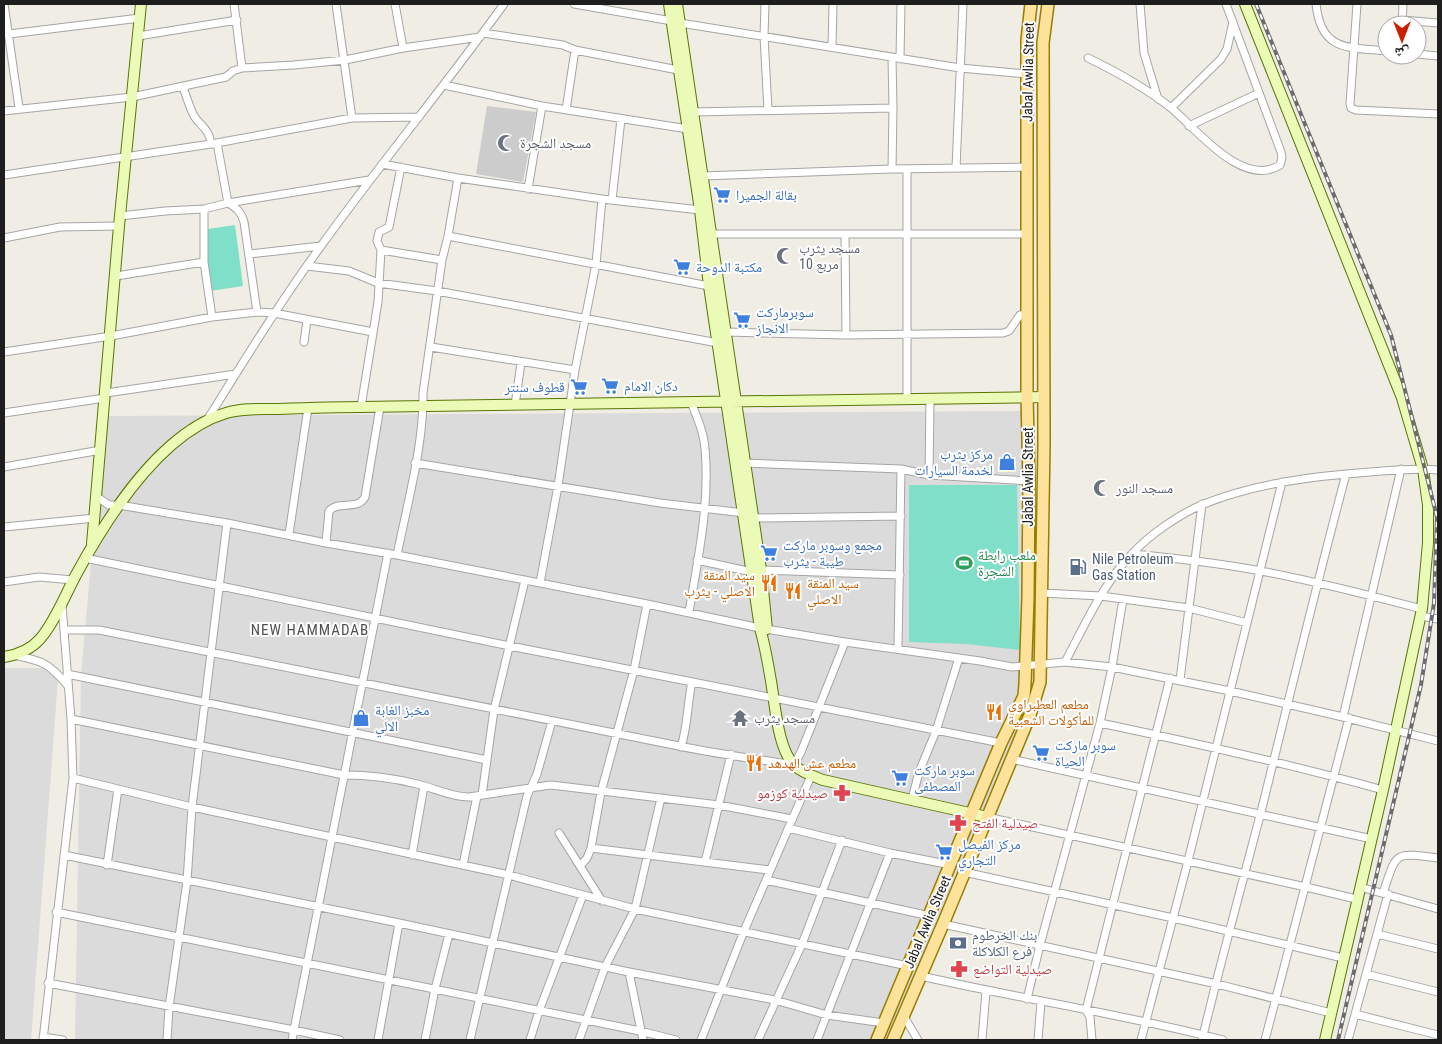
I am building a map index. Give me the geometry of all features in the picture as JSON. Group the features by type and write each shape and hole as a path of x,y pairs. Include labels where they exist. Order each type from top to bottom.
{"main road":[{"name":"Jabal Awlia Street","path":"877,1040 1001,743 1024,696 1028,597 1029,481 1027,396 1027,40 1031,4"},
{"name":"Jabal Awlia Street","path":"893,1040 1011,759 1038,692 1040,682 1044,397 1043,43 1048,4"}],"street":[{"path":"4,4 19,108"},
{"path":"92,545 141,4"},
{"path":"234,4 242,68"},
{"path":"336,4 352,118"},
{"path":"395,4 403,48"},
{"path":"207,421 274,312 321,246 369,180 444,85 504,4"},
{"path":"574,4 892,58 960,68 1027,74"},
{"path":"669,4 676,22 694,112 726,332 731,400 744,513 757,571"},
{"path":"678,4 676,22 678,70 700,210 709,286 718,343 745,463 753,518 766,652 780,735 788,756 794,765"},
{"path":"766,4 764,36 768,110"},
{"path":"832,47 833,4"},
{"path":"900,59 901,4"},
{"path":"956,168 963,4"},
{"path":"1140,4 1144,53 1158,99"},
{"path":"1088,58 1125,76 1171,108 1222,154 1235,162 1258,170 1274,168 1280,164 1281,152 1226,4"},
{"path":"1245,4 1408,415 1423,469 1429,521 1426,574 1421,612 1383,790 1325,1040"},
{"path":"1316,4 1320,25 1331,41 1355,48 1377,50"},
{"path":"1357,4 1351,108 1356,110 1438,114"},
{"path":"9,34 140,18"},
{"path":"138,36 237,20"},
{"path":"1171,108 1221,59 1228,49 1233,22"},
{"path":"4,111 132,97 226,76 242,68 345,60 481,35 563,45 575,50 678,70"},
{"path":"566,110 575,50"},
{"path":"892,58 892,169"},
{"path":"444,85 542,106 688,129"},
{"path":"183,87 194,116 204,126 214,144 228,203"},
{"path":"1189,126 1259,93"},
{"path":"528,189 542,106"},
{"path":"694,112 893,108"},
{"path":"4,175 214,144 352,118 419,117"},
{"path":"612,200 621,119"},
{"path":"382,164 528,189 700,210"},
{"path":"361,407 378,302 381,250 377,241 379,232 388,227 401,167"},
{"path":"703,176 892,169 1026,167"},
{"path":"907,169 907,399"},
{"path":"397,555 415,463 424,406 423,393 437,291 458,178"},
{"path":"4,238 60,227 120,221 165,211 204,209 228,203 369,180"},
{"path":"540,583 558,486 575,370 596,264 602,199"},
{"path":"228,203 236,207 241,213 244,222 257,312"},
{"path":"204,209 204,262 212,317"},
{"path":"712,234 1027,234"},
{"path":"845,234 846,335"},
{"path":"448,236 709,286"},
{"path":"250,254 321,246"},
{"path":"381,250 442,260"},
{"path":"116,276 204,262"},
{"path":"307,266 349,271 378,283 437,291 718,343"},
{"path":"4,352 111,336 212,317 257,312 274,312 373,332"},
{"path":"726,332 846,335 1003,333 1009,330 1020,315 1028,314"},
{"path":"304,342 307,320"},
{"path":"430,347 521,363 575,370"},
{"path":"515,405 521,363"},
{"path":"4,413 236,374"},
{"path":"9,656 24,650 41,638 62,603 92,545 119,505 142,476 188,432 224,413 241,410 308,408 731,400 1044,397"},
{"path":"929,475 930,399"},
{"path":"689,612 704,508 706,448 701,427 691,402"},
{"path":"326,543 328,511 330,508 358,504 363,502 365,498 380,407"},
{"path":"289,534 308,408"},
{"path":"4,467 101,450"},
{"path":"415,463 660,503 744,513"},
{"path":"745,463 901,469 929,475 1029,481"},
{"path":"898,649 901,469"},
{"path":"1265,1040 1334,776 1401,469"},
{"path":"1065,662 1100,596 1132,554 1152,535 1202,504 1282,482 1401,469 1438,470"},
{"path":"1203,1038 1228,931 1260,814 1317,582 1346,474"},
{"path":"1141,1040 1188,861 1282,482"},
{"path":"97,497 109,505 119,505 289,534 326,543 397,555 764,628 845,642 959,658 1012,668 1041,663 1065,662 1112,667 1230,691 1438,741"},
{"path":"1180,680 1202,504"},
{"path":"753,518 901,516"},
{"path":"4,528 95,518"},
{"path":"167,1040 169,1007 187,880 192,807 227,523"},
{"path":"292,1040 388,554"},
{"path":"1132,554 1259,570 1317,582 1372,596 1438,619"},
{"path":"85,558 375,619 1001,743"},
{"path":"697,560 757,571 900,576"},
{"path":"4,582 39,577 73,580"},
{"path":"464,865 487,760 494,710 525,580"},
{"path":"1042,593 1100,596 1189,608 1247,624"},
{"path":"1027,999 1100,724 1123,599"},
{"path":"62,603 71,719 73,778 56,912 43,1038 63,1040"},
{"path":"580,866 587,858 591,848 601,792 634,670 647,604"},
{"path":"64,630 98,630 681,747 794,765 811,776 1306,887 1356,900"},
{"path":"794,765 845,642"},
{"path":"9,656 42,662 54,669 68,686"},
{"path":"912,799 919,772 936,731 959,658"},
{"path":"67,674 487,760"},
{"path":"1092,1040 1090,1018 1086,1010 1170,678"},
{"path":"681,747 685,736 688,699 692,682"},
{"path":"71,719 344,775 372,776 424,786 457,797 479,796 551,785 718,805 792,819"},
{"path":"470,1040 527,796 537,774 552,721"},
{"path":"1100,724 1215,748 1334,776 1383,790"},
{"path":"705,862 730,754"},
{"path":"1011,759 1085,777 1372,839"},
{"path":"701,1040 769,870 811,776"},
{"path":"73,778 192,807 464,865 635,910 908,966"},
{"path":"412,854 424,786"},
{"path":"107,865 118,789"},
{"path":"579,1040 605,967 635,910 661,798"},
{"path":"788,828 890,853 951,865"},
{"path":"559,833 602,902"},
{"path":"758,1040 802,944 842,840"},
{"path":"591,848 769,870"},
{"path":"817,1040 890,853"},
{"path":"64,855 492,942 629,972 775,1000 827,1014 884,1023"},
{"path":"1348,1040 1377,934 1385,893 1394,862 1398,857 1407,855 1438,858"},
{"path":"964,872 1343,958"},
{"path":"766,880 930,916"},
{"path":"1360,886 1438,910"},
{"path":"530,1040 539,1011 583,895"},
{"path":"56,912 640,1031 676,1040"},
{"path":"378,1040 399,923"},
{"path":"943,924 1216,984 1331,1013"},
{"path":"425,1040 435,989 449,934"},
{"path":"1377,934 1438,949"},
{"path":"629,972 643,1040"},
{"path":"1366,974 1438,992"},
{"path":"920,976 1086,1010 1203,1038 1223,1040"},
{"path":"48,983 340,1040"},
{"path":"982,1040 986,991"},
{"path":"1038,1040 1041,1002"},
{"path":"1356,1014 1438,1035"},
{"path":"903,1015 918,1040"}],"shaded area":[{"name":"مسجد الشجرة","path":"487,106 536,112 523,182 476,174"},
{"path":"1032,411 1038,690 889,1040 75,1040 81,675 104,416"},
{"path":"4,668 47,668 58,679 31,1040 4,1040"}],"green space":[{"path":"235,225 243,286 210,291 201,230"},
{"name":"ملعب رابطة الشجرة","path":"909,485 1017,485 1020,650 966,644 909,642"}],"railway":[{"path":"1256,4 1391,335 1437,517 1434,603 1421,685 1338,1040"}],"place":[{"name":"مسجد الشجرة","path":"506,143"},
{"name":"بقالة الجميرا","path":"722,195"},
{"name":"مسجد يثرب مربع 10","path":"785,256"},
{"name":"مكتبة الدوحة","path":"682,267"},
{"name":"سوبرماركت الانجاز","path":"742,320"},
{"name":"دكان الامام","path":"610,386"},
{"name":"قطوف سنتر","path":"579,387"},
{"name":"مركز يثرب لخدمة السيارات","path":"1007,462"},
{"name":"مسجد النور","path":"1102,488"},
{"name":"مجمع وسوبر ماركت طيبة - يثرب","path":"769,553"},
{"name":"ملعب رابطة الشجرة","path":"964,563"},
{"name":"Nile Petroleum Gas Station","path":"1078,567"},
{"name":"سيد المنقة الاصلي - يثرب","path":"769,583"},
{"name":"سيد المنقة الاصلي","path":"793,591"},
{"name":"مطعم العطبراوي للمأكولات الشعبية","path":"994,712"},
{"name":"مخبز الغابة الالي","path":"361,718"},
{"name":"مسجد يثرب","path":"740,718"},
{"name":"سوبر ماركت الحياة","path":"1041,753"},
{"name":"مطعم عش الهدهد","path":"754,763"},
{"name":"سوبر ماركت المصطفى","path":"900,778"},
{"name":"صيدلية كوزمو","path":"842,793"},
{"name":"صيدلية الفتح","path":"958,823"},
{"name":"مركز الفيصل التجاري","path":"944,852"},
{"name":"بنك الخرطوم فرع الكلاكلة","path":"958,943"},
{"name":"صيدلية التواضع","path":"959,969"}],"district":[{"name":"NEW HAMMADAB","path":"310,630"}]}
